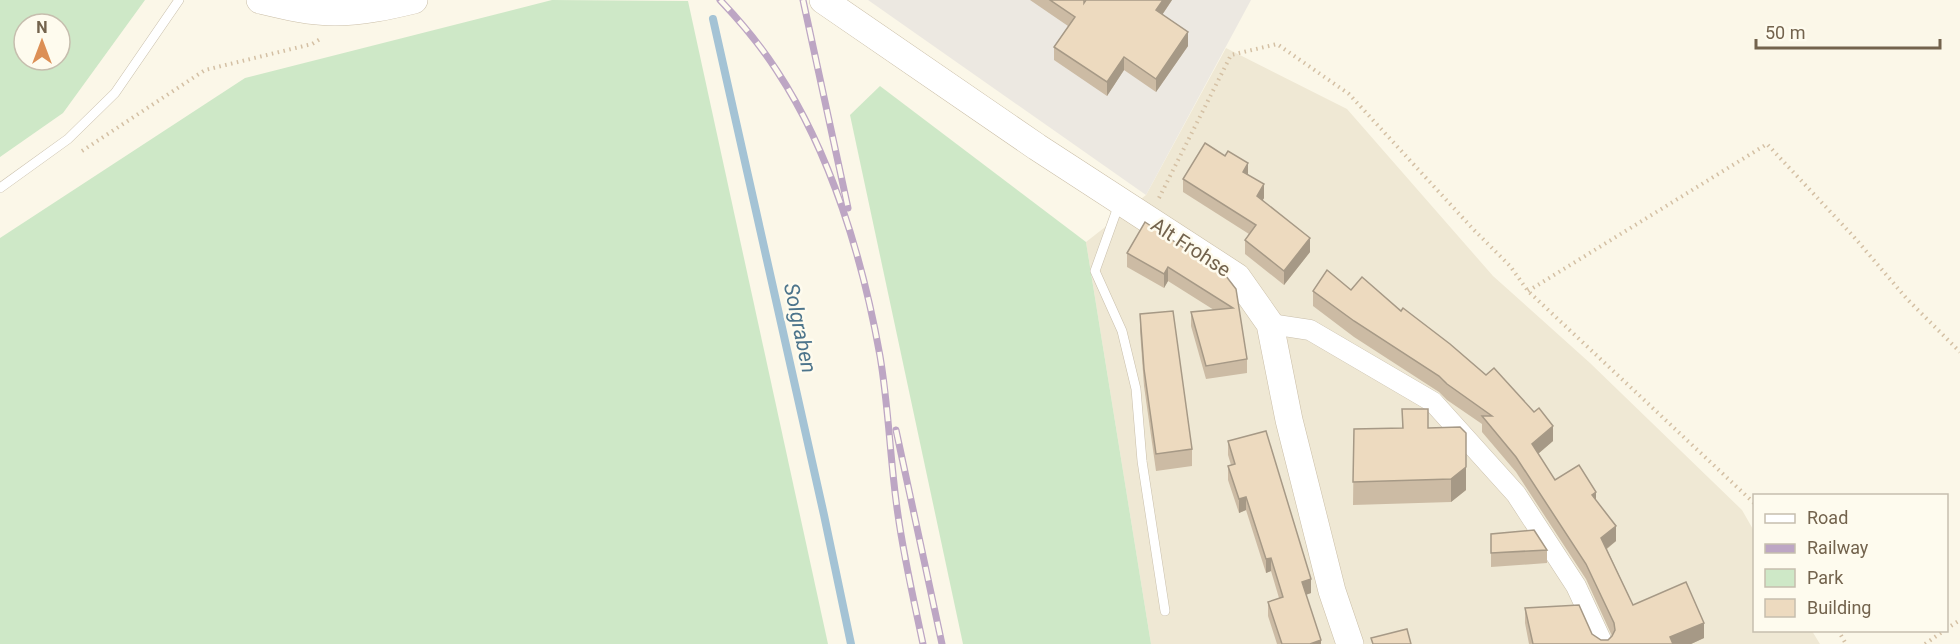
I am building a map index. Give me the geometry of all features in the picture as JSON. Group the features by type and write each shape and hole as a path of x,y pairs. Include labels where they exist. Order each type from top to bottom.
{"street":[{"path":"260,0 295,8 335,12 379,8 414,0"},
{"name":"Alt Frohse","path":"823,0 1119,202 1237,277 1270,324 1289,420 1332,591 1350,644"},
{"path":"1270,324 1310,330 1433,402 1516,494 1576,586 1603,644"}],"lane":[{"path":"0,188 68,139 115,93 179,0"},
{"path":"1119,202 1095,272 1122,331 1136,388 1142,461 1165,611"}],"path":[{"path":"73,157 205,70 312,44 331,34"},
{"path":"1148,220 1231,55 1277,44 1349,94 1510,266 1528,291 1753,501"},
{"path":"1528,291 1767,144 1854,237 1907,299 1960,352"},
{"path":"1925,644 1943,632"}],"shaded area":[{"path":"868,0 1251,0 1146,195"},
{"path":"1226,48 1347,109 1493,276 1590,363 1742,510 1753,529 1753,632 1813,632 1820,644 1151,644 1086,242 1146,195"}],"green space":[{"path":"0,0 145,0 63,113 0,157"},
{"path":"552,0 688,1 828,644 0,644 0,238 245,78"},
{"path":"880,86 1086,242 1151,644 963,644 850,115"}],"building":[{"path":"1050,0 1084,0 1084,3 1086,0 1163,0 1156,10 1188,32 1156,79 1124,57 1107,82 1054,47 1075,17"},
{"path":"1205,143 1225,156 1228,151 1248,163 1243,172 1264,184 1257,196 1310,238 1284,271 1245,240 1256,225 1183,179"},
{"path":"1145,222 1226,276 1236,289 1247,359 1206,366 1191,312 1233,308 1168,267 1164,274 1127,253"},
{"path":"1327,270 1351,290 1362,277 1401,311 1403,308 1486,375 1494,368 1534,412 1539,408 1553,426 1532,444 1555,480 1579,465 1596,492 1592,495 1616,526 1601,538 1633,605 1686,582 1704,623 1670,637 1673,644 1533,644 1525,608 1579,605 1592,634 1601,640 1608,640 1612,636 1615,630 1614,623 1586,564 1516,457 1482,416 1492,416 1439,376 1354,321 1313,291"},
{"path":"1173,311 1192,449 1156,454 1144,369 1140,314"},
{"path":"1402,409 1428,409 1428,428 1460,427 1466,433 1466,467 1451,479 1353,482 1354,429 1403,428"},
{"path":"1266,431 1311,579 1302,582 1321,640 1310,644 1282,644 1268,602 1283,597 1271,558 1266,559 1246,497 1239,499 1228,466 1235,464 1228,441"},
{"path":"1534,530 1547,550 1491,553 1491,534"},
{"path":"1407,629 1411,644 1373,644 1371,638"}],"waterway":[{"name":"Solgraben","path":"713,19 851,644"}],"railway":[{"path":"720,0 764,52 796,103 829,172 854,245 880,356 898,515 923,644"},
{"path":"803,0 848,208"},
{"path":"896,430 942,644"}]}
